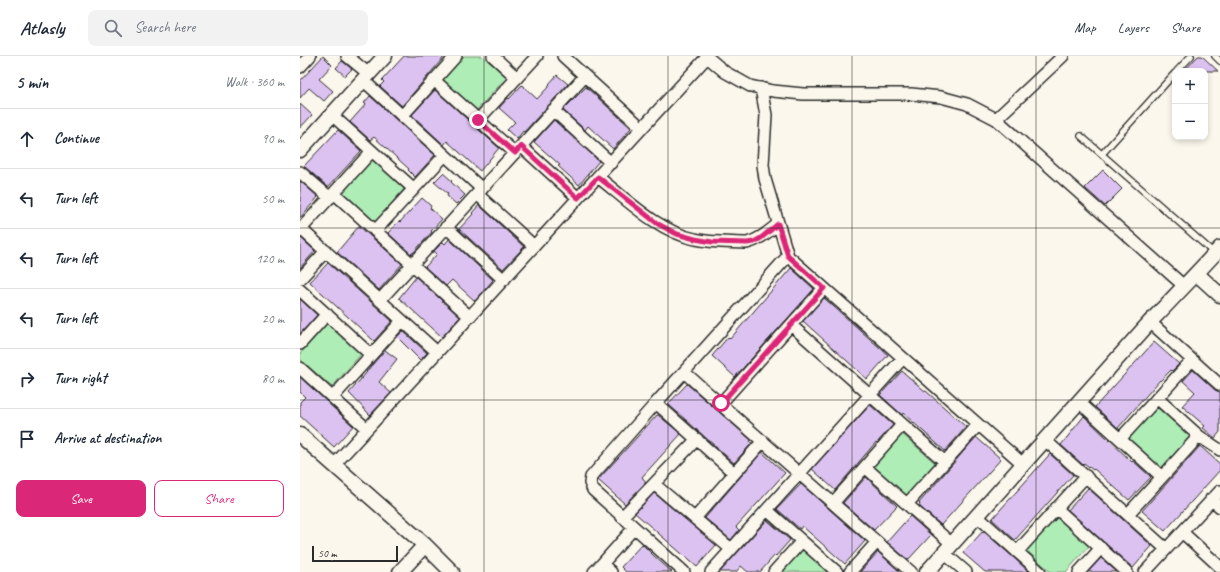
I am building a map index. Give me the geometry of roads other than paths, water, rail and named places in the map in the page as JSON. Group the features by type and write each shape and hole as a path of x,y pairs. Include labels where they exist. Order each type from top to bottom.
{"street":[{"path":"300,67 310,56"},
{"path":"347,56 402,116 445,155 534,246"},
{"path":"300,150 385,56"},
{"path":"402,116 456,56"},
{"path":"493,56 517,78"},
{"path":"478,120 536,56"},
{"path":"563,56 642,128"},
{"path":"996,119 1063,56"},
{"path":"334,465 707,57 725,72 750,86 773,91 803,94 911,94 941,97 967,104 996,119 1184,286"},
{"path":"380,300 585,76"},
{"path":"434,80 478,120 578,198"},
{"path":"761,88 766,116 763,165 765,179 788,256 1023,464"},
{"path":"553,110 611,163"},
{"path":"332,115 414,189"},
{"path":"372,151 300,228 437,352"},
{"path":"375,231 445,155"},
{"path":"300,172 332,195 375,231 470,317"},
{"path":"598,177 658,224 677,234 695,239 712,242 754,242 778,224"},
{"path":"446,228 504,280"},
{"path":"300,279 326,251"},
{"path":"927,572 1150,322 1218,251"},
{"path":"684,572 593,490 590,484 591,476 788,256"},
{"path":"1197,274 1220,295"},
{"path":"721,403 824,288"},
{"path":"300,290 371,355"},
{"path":"300,344 327,314"},
{"path":"332,397 402,320"},
{"path":"1150,322 1220,385"},
{"path":"790,325 945,462"},
{"path":"711,572 903,358"},
{"path":"1120,439 1192,360"},
{"path":"300,368 367,428"},
{"path":"684,372 911,572"},
{"path":"1157,398 1199,436 1220,450"},
{"path":"1079,402 1162,477"},
{"path":"656,403 734,473"},
{"path":"833,502 902,425"},
{"path":"907,504 978,425"},
{"path":"300,435 425,545 452,572"},
{"path":"1128,514 1199,436"},
{"path":"622,517 697,439"},
{"path":"1045,440 1166,549"},
{"path":"695,518 763,441"},
{"path":"865,467 907,504 948,548 966,572"},
{"path":"1017,552 1086,476"},
{"path":"654,484 732,549"},
{"path":"1148,571 1220,490"},
{"path":"1212,499 1220,507"},
{"path":"1056,508 1127,572"},
{"path":"767,510 837,572"},
{"path":"977,516 1040,572"},
{"path":"611,572 598,568 634,528"},
{"path":"1182,532 1220,567"},
{"path":"774,572 802,541"},
{"path":"850,572 877,542"},
{"path":"400,572 425,545"},
{"path":"1079,572 1101,548"}],"lane":[{"path":"1180,68 1190,56"},
{"path":"1215,56 1220,61"},
{"path":"1102,154 1172,76"},
{"path":"1081,136 1218,251"}]}
